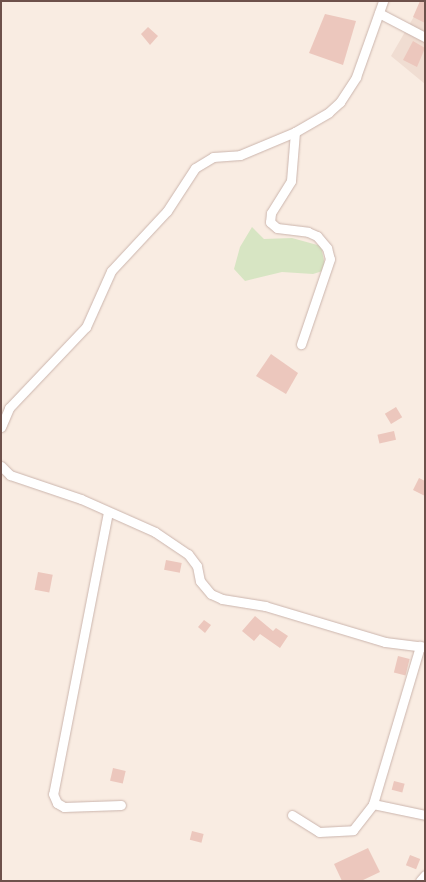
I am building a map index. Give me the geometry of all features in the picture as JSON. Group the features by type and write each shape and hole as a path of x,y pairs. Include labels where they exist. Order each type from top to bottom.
{"street":[{"path":"1,427 9,408 86,327 111,271 166,211 194,168 213,157 240,155 295,132 329,112 349,91 380,13 383,1"},
{"path":"380,13 425,38"},
{"path":"295,132 291,181 271,213 270,222 277,228 303,231 317,236 327,248 330,259 301,344"},
{"path":"1,466 10,475 80,499 108,512 143,525 188,554 197,566 205,588 222,599 265,606 384,642 422,647 372,804 353,830 319,832 292,815"},
{"path":"108,512 53,794 57,803 64,806 121,805"},
{"path":"372,804 425,815"},
{"path":"420,881 425,875"}],"shaded area":[{"path":"423,1 425,1 425,84 391,56"}],"green space":[{"path":"252,227 264,239 292,238 321,246 326,270 313,274 282,272 245,281 234,269 240,247"}],"building":[{"path":"420,1 425,1 425,23 413,17"},
{"path":"325,14 356,21 343,65 309,53"},
{"path":"148,27 158,36 150,45 141,34"},
{"path":"413,41 425,48 417,67 403,60"},
{"path":"271,354 298,373 286,394 256,376"},
{"path":"396,407 402,417 391,424 385,414"},
{"path":"394,431 396,440 379,444 377,435"},
{"path":"419,478 425,481 425,496 413,490"},
{"path":"166,560 182,563 180,573 164,570"},
{"path":"38,572 53,575 49,593 35,590"},
{"path":"255,616 273,631 276,628 288,636 280,648 260,634 254,641 242,631"},
{"path":"204,620 211,625 205,633 198,627"},
{"path":"398,656 410,659 406,675 394,672"},
{"path":"113,768 126,771 123,784 110,781"},
{"path":"394,781 405,784 402,793 392,790"},
{"path":"192,831 204,834 201,843 190,840"},
{"path":"368,848 380,872 361,881 342,881 334,864"},
{"path":"410,855 420,859 416,869 406,865"}]}
